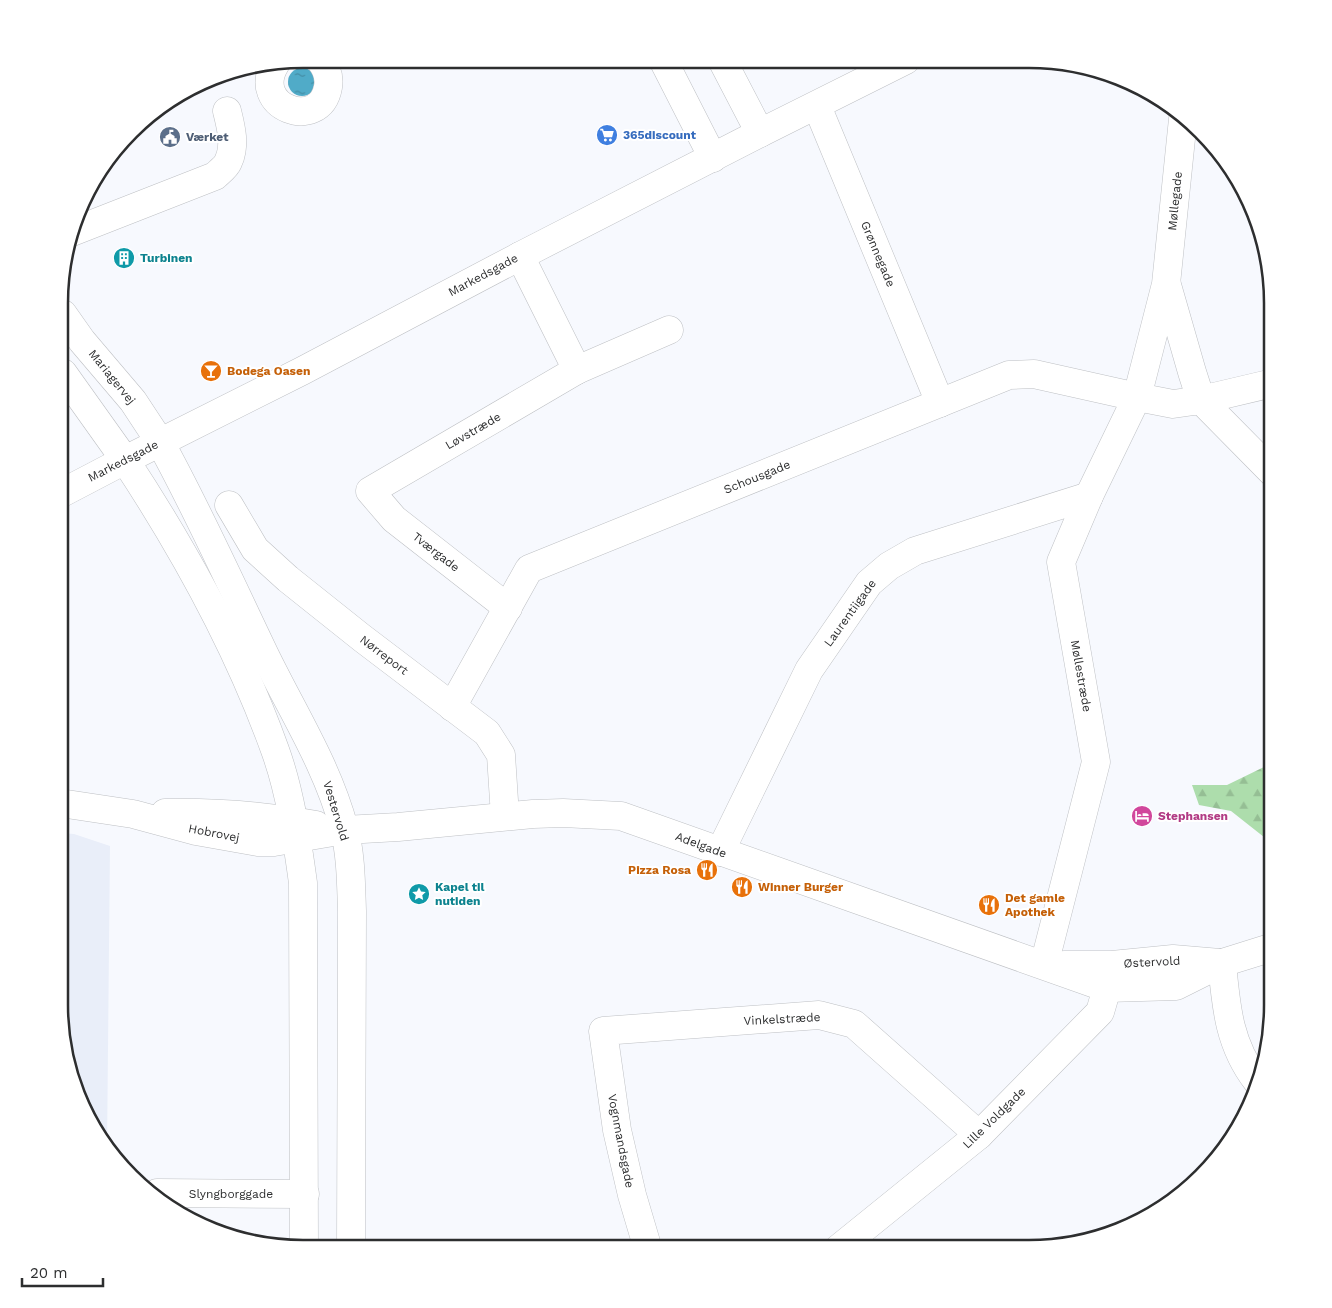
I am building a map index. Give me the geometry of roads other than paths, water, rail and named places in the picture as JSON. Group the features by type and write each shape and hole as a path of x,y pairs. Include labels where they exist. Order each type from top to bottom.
{"street":[{"path":"273,70 269,78 273,96 279,104 297,112 316,107 323,100 328,91 327,68"},
{"path":"667,68 713,158"},
{"path":"726,68 760,133"},
{"name":"Markedsgade","path":"68,490 302,371 520,256 890,68"},
{"name":"Grønnegade","path":"816,106 940,403"},
{"path":"79,229 215,176 228,162 232,148 232,129 227,111"},
{"name":"Møllegade","path":"1137,397 1166,284 1182,124"},
{"path":"520,256 577,370"},
{"name":"Møllegade","path":"1166,284 1201,400"},
{"name":"Mariagervej","path":"68,321 82,341 133,401 160,442"},
{"name":"Løvstræde","path":"370,491 577,370 669,330"},
{"name":"Schousgade","path":"452,707 529,569 1009,375 1034,374 1174,404 1201,400 1264,385"},
{"path":"68,381 156,507 232,644 275,750 295,829 303,883 304,1240"},
{"name":"Møllestræde","path":"1044,965 1096,762 1061,562 1089,496 1137,397"},
{"path":"1201,400 1264,464"},
{"name":"Vestervold","path":"160,442 187,490 265,656 307,737 336,802 344,830 351,869 352,911 351,1240"},
{"name":"Tværgade","path":"370,491 394,519 508,608"},
{"name":"Laurentiigade","path":"720,852 809,670 869,583 889,566 915,551 1089,496"},
{"name":"Nørreport","path":"229,506 255,549 288,579 487,733 501,755 506,816"},
{"name":"Hobrovej","path":"68,804 133,814 200,812 255,816 295,829 344,830"},
{"name":"Adelgade","path":"344,830 563,813 621,816 1044,965 1110,976"},
{"name":"Østervold","path":"1110,976 1176,986 1222,963 1264,949"},
{"path":"1222,963 1226,1004 1232,1035 1249,1072 1253,1077"},
{"name":"Lille Voldgade","path":"849,1240 979,1135 1100,1012 1110,976"},
{"name":"Vinkelstræde","path":"603,1032 819,1015 854,1024 979,1135"},
{"name":"Vognmandsgade","path":"603,1032 617,1130 632,1195 645,1240"},
{"name":"Slyngborggade","path":"160,1193 304,1194"}],"water":[{"path":"302,68 312,72 316,82 312,92 302,96 292,92 288,82 292,72"}],"place":[{"name":"365discount","path":"607,135"},
{"name":"Værket","path":"170,137"},
{"name":"Turbinen","path":"124,258"},
{"name":"Bodega Oasen","path":"211,371"},
{"name":"Stephansen","path":"1142,816"},
{"name":"Pizza Rosa","path":"707,870"},
{"name":"Winner Burger","path":"742,887"},
{"name":"Kapel til nutiden","path":"419,894"},
{"name":"Det gamle Apothek","path":"989,905"}]}
